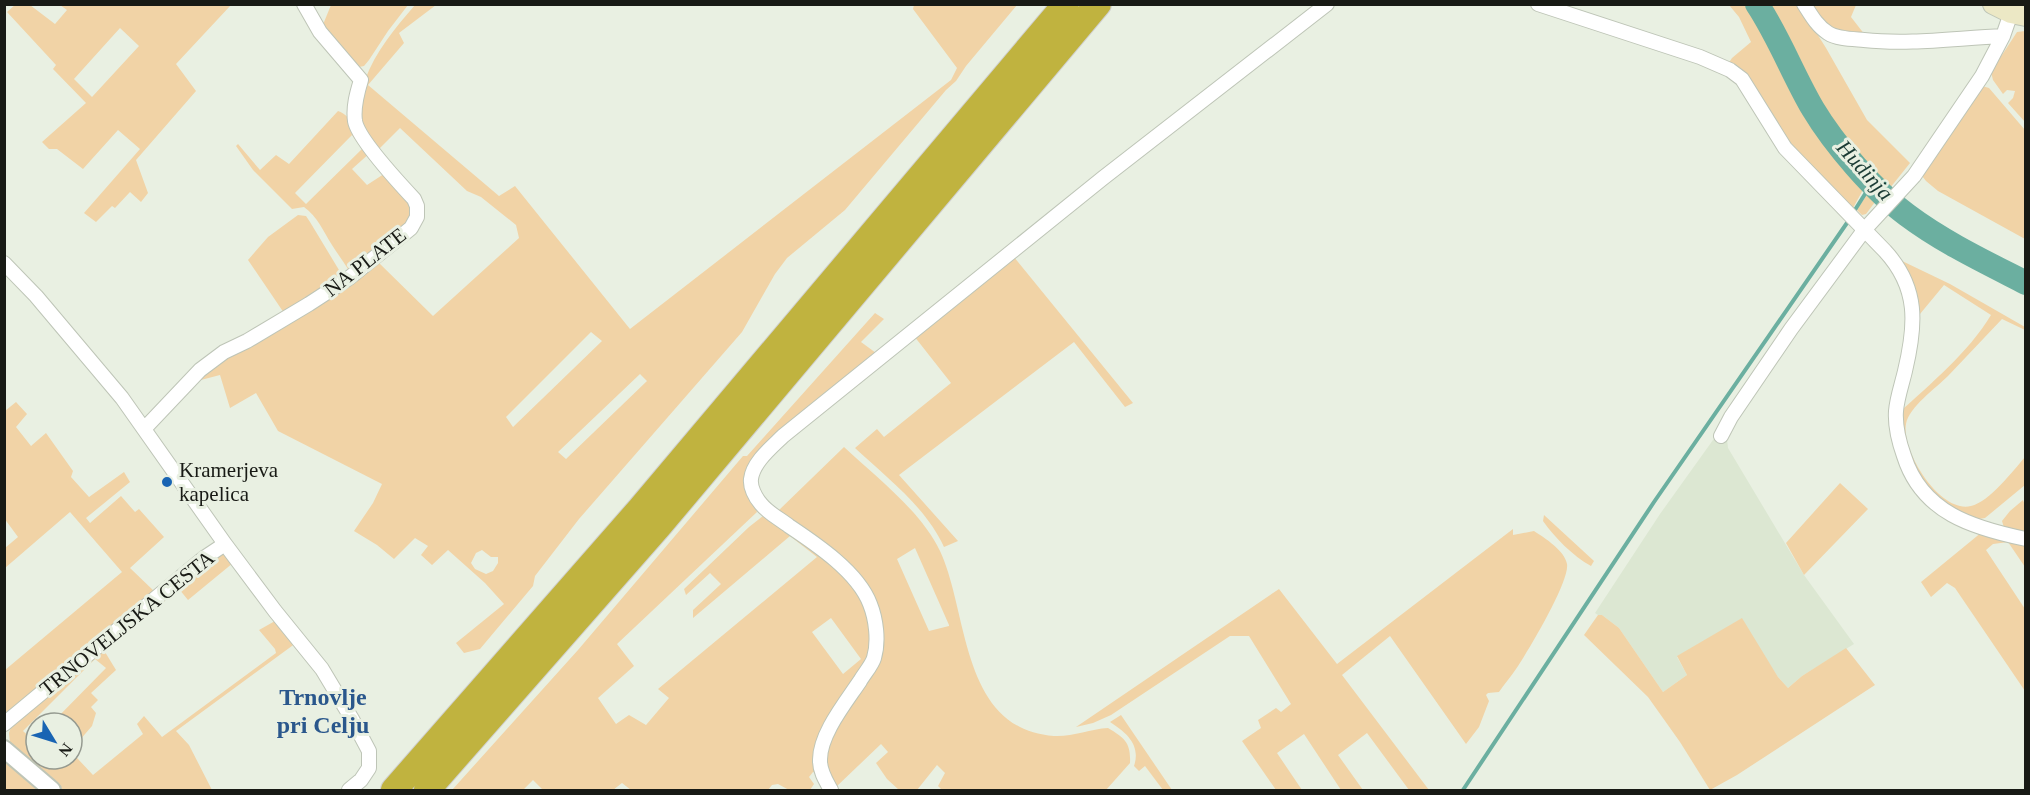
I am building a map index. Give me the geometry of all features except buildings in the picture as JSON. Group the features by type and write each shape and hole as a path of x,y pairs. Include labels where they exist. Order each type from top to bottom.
{"highway":[{"path":"394,790 640,509 1066,4"},
{"path":"427,790 659,526 1098,4"}],"main road":[{"path":"1993,4 2018,14"}],"street":[{"name":"NA PLATE","path":"145,428 200,370 224,352 247,341 349,278 411,228 417,217 417,206 414,199 362,136 355,123 357,94 361,80 320,32 304,4"},
{"path":"831,790 820,766 824,741 836,717 874,658 875,621 870,603 861,585 817,546 762,505 754,495 750,480 755,467 783,436 1103,178 1327,4"},
{"path":"1538,4 1700,57 1730,70 1742,79 1785,148 1895,261 1906,281 1912,298 1913,320 1910,348 1896,412 1900,444 1907,467 1936,505 1955,517 1993,532 2025,539"},
{"path":"1804,4 1815,21 1829,34 1846,39 1890,43 2002,36"},
{"path":"1721,436 1731,417 1862,226 1875,218 1914,176 1982,76 2002,36 2018,14"},
{"name":"TRNOVELJSKA CESTA","path":"4,263 36,296 122,398 225,544 196,565 4,724"},
{"path":"225,544 274,611 322,669 369,751 369,768 361,780 349,790"},
{"path":"4,749 52,790"}],"shaded area":[{"path":"16,4 30,5 55,24 67,10 60,5 231,5 176,64 196,91 136,160 148,193 141,202 130,192 115,208 112,206 96,222 84,213 140,149 118,130 83,169 57,149 49,149 42,142 86,103 53,69 56,65 7,12","holes":["120,28 139,46 92,97 74,79"]},
{"path":"331,5 408,5 369,60 364,66 359,67 322,27"},
{"path":"415,5 436,5 399,33 404,43 368,85 499,196 515,186 630,329 951,80 957,68 913,9 914,5 1017,5 956,81 845,210 787,258 775,274 742,332 579,519 535,576 533,586 480,649 464,653 456,643 504,604 485,583 448,550 432,565 421,555 428,546 415,538 394,559 354,531 373,503 382,484 278,431 256,393 230,408 220,375 197,381 202,372 377,261 433,316 519,238 516,225 481,197 467,191 400,128 378,150 358,122 362,90 369,70 387,40","holes":["591,332 602,341 513,427 506,417","640,374 647,381 566,459 558,452","482,550 491,557 498,557 498,563 493,571 486,574 475,569 471,563 476,553"]},
{"path":"1729,5 1747,5 1770,43 1809,123 1831,152 1864,188 1853,208 1803,157 1728,64 1751,42 1739,17"},
{"path":"1771,5 1799,5 1867,120 1910,163 1890,188 1844,141 1819,107"},
{"path":"1809,5 1856,5 1851,17 1865,35 1845,34 1832,29"},
{"path":"2025,31 2025,122 2008,103 2015,91 2007,90 2003,94 1993,80 1991,72 2017,32"},
{"path":"1982,86 1989,88 2025,130 2025,239 1938,191 1919,172"},
{"path":"338,111 343,113 371,152 352,169 367,185 387,172 410,199 412,219 352,271 348,269 313,215 304,207 292,209 253,170 236,146 238,144 260,170 276,155 289,164","holes":["352,135 362,149 306,204 295,193"]},
{"path":"1868,193 1875,202 1866,214 1862,215 1857,210"},
{"path":"298,215 306,216 342,275 284,313 248,260 268,237"},
{"path":"1014,257 1133,403 1125,407 1074,342 899,475 958,541 944,547 936,532 916,506 855,448 877,429 884,437 951,383 914,336"},
{"path":"1900,260 1950,284 2025,327 2025,330 2002,319 1917,405 1906,424 1906,436 1910,449 1925,478 1935,491 1959,506 1971,506 1985,499 2025,457 2025,485 1985,518 1973,520 1951,510 1914,473 1899,413 1960,355 1991,315 1944,285 1920,314 1917,312"},
{"path":"875,313 884,319 861,342 876,353 848,379 793,419 759,450 748,465 744,478 745,487 757,512 617,644 634,666 598,698 616,724 629,715 646,725 669,698 658,689 817,557 790,536 693,618 693,610 721,584 710,573 686,595 684,589 763,516 839,568 861,596 871,624 869,654 858,675 818,773 813,772 809,777 814,784 810,790 789,790 778,784 772,785 768,790 631,790 622,783 613,790 543,790 533,780 523,790 452,790 578,650 743,456 747,456","holes":["831,618 861,659 843,674 812,632"]},
{"path":"16,402 27,414 16,427 31,446 46,433 73,471 71,477 89,497 124,472 130,482 86,518 90,523 121,496 135,512 139,509 164,537 130,568 155,592 5,720 5,670 122,572 70,512 5,568 5,548 18,537 4,518 5,411"},
{"path":"1718,433 1727,439 1728,448 1804,575 1854,644 1802,676 1788,688 1778,677 1741,619 1677,657 1687,675 1663,692 1619,628 1602,615 1595,613 1660,514"},
{"path":"844,447 910,508 932,536 949,576 973,664 984,691 1001,713 1023,729 1054,736 1108,728 1126,742 1130,763 1106,790 942,790 938,786 945,773 937,765 917,790 899,790 887,779 876,763 888,752 881,744 836,787 824,769 827,741 866,679 874,601 799,525 777,512","holes":["915,548 949,626 929,631 897,559"]},
{"path":"1840,483 1868,509 1804,575 1786,543"},
{"path":"2023,500 2025,535 2005,531 2002,521"},
{"path":"1544,515 1594,561 1591,566 1559,540 1543,521"},
{"path":"1513,529 1513,535 1534,531 1554,545 1563,554 1567,564 1566,573 1547,617 1516,669 1499,692 1486,695 1489,701 1479,727 1466,744 1390,636 1342,675 1429,790 1409,790 1367,733 1338,755 1363,790 1341,790 1304,734 1277,753 1302,790 1276,790 1242,741 1261,728 1258,720 1276,708 1281,712 1291,704 1249,636 1230,636 1111,715 1076,727 1279,589 1337,664"},
{"path":"1982,532 2025,542 2025,567 2008,542 1993,544 1986,550 2025,609 2025,691 1955,588 1947,583 1931,597 1921,582"},
{"path":"225,552 233,563 188,600 179,589 105,652 116,670 91,693 98,700 91,707 96,713 92,726 84,735 84,711 64,711 106,668 95,659 43,711 30,711 212,557"},
{"path":"1598,615 1602,615 1619,628 1663,692 1687,675 1677,656 1742,618 1778,677 1788,688 1802,676 1846,648 1875,685 1737,775 1710,790 1648,697 1584,635"},
{"path":"275,621 296,643 176,731 189,745 212,790 61,790 40,771 84,771 84,765 93,775 143,734 137,724 144,716 162,737 276,653 259,630"},
{"path":"1121,715 1172,790 1163,790 1145,766 1139,771 1134,766 1136,752 1131,740 1110,722"},
{"path":"24,716 24,756 10,743 11,727"},
{"path":"4,761 8,763 40,790 5,790"}],"waterway":[{"name":"Hudinja","path":"1757,4 1813,109 1843,152 1868,180 1894,205 1921,225 2026,283"},
{"path":"1853,213 1872,183"},
{"path":"1463,790 1654,502 1849,220"}],"place":[{"name":"Kramerjeva kapelica","path":"167,482"}],"district":[{"name":"Trnovlje pri Celju","path":"323,711"}]}
